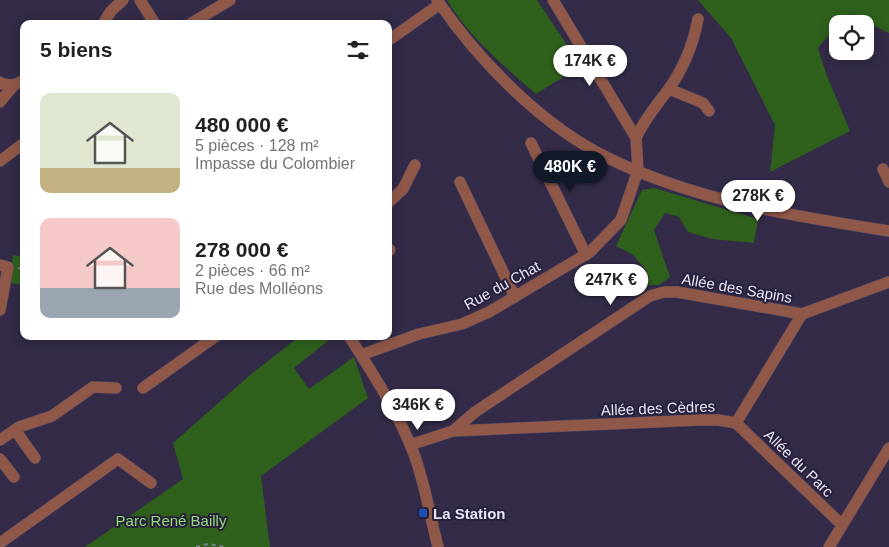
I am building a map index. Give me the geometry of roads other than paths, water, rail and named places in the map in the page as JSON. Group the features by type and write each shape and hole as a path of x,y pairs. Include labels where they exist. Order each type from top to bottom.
{"street":[{"path":"105,20 110,11 123,0"},
{"path":"140,0 152,20"},
{"path":"197,20 230,0"},
{"path":"553,0 636,138 638,170"},
{"path":"392,38 439,2 481,57 526,101 568,134 608,158 735,204 781,214 889,231"},
{"path":"636,138 644,121 669,89 692,46 698,19"},
{"path":"0,82 2,84 19,82"},
{"path":"0,102 19,82"},
{"path":"669,89 703,103 709,111"},
{"path":"531,143 586,255"},
{"path":"0,161 20,146"},
{"path":"392,199 403,190 415,165"},
{"path":"883,169 889,182"},
{"name":"Rue du Chat","path":"361,355 419,334 462,324 516,296 586,255 621,220 638,170"},
{"path":"460,182 516,296"},
{"path":"0,265 8,267 0,310"},
{"name":"Allée des Sapins","path":"410,445 453,431 475,412 650,296 664,292 677,292 802,314 889,282"},
{"name":"Allée des Cèdres","path":"453,431 700,420 736,423 802,314"},
{"path":"143,388 210,340"},
{"path":"352,340 394,413 410,445 422,477 438,547"},
{"path":"0,440 14,430 52,416 93,387 116,388"},
{"name":"Allée du Parc","path":"736,423 841,524"},
{"path":"14,430 35,458"},
{"path":"829,547 841,524 889,448"},
{"path":"0,459 14,477"},
{"path":"0,543 118,459 151,483"}],"place":[{"name":"La Station","path":"423,513"}],"park label":[{"name":"Parc René Bailly","path":"171,520"}]}
